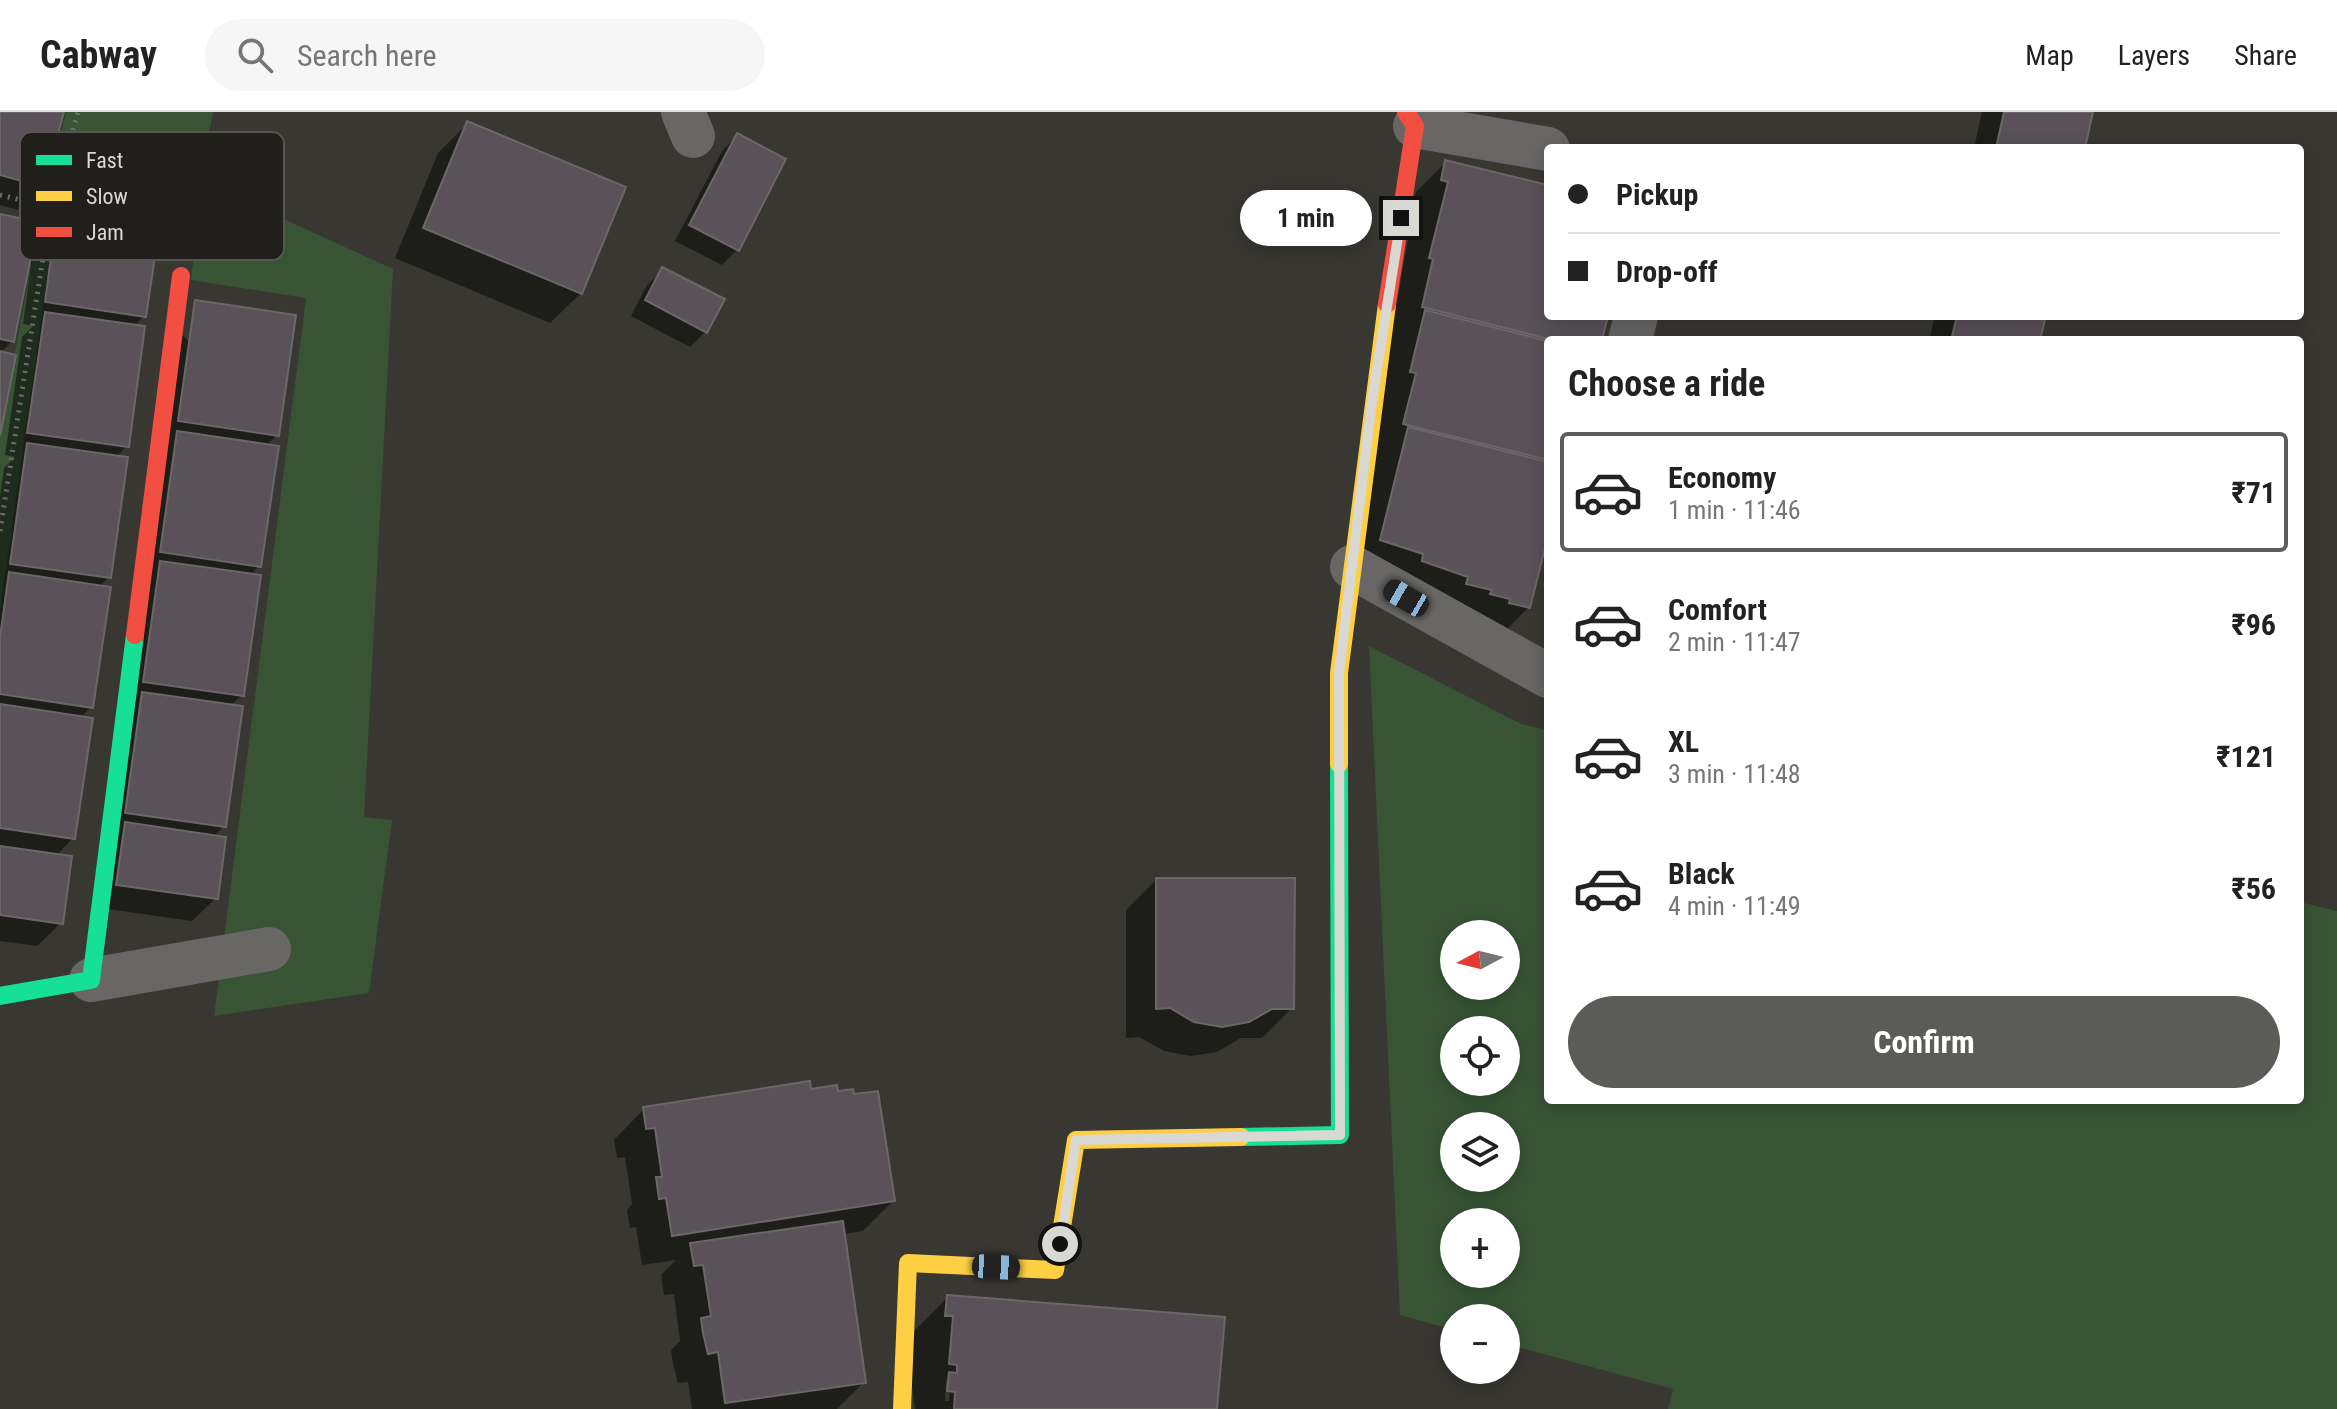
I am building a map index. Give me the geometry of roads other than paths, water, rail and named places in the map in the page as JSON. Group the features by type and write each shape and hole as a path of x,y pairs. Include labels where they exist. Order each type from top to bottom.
{"street":[{"path":"902,1409 908,1263 1055,1270 1076,1140 1340,1135 1339,673 1411,119 1544,148"},
{"path":"91,980 181,276"},
{"path":"1352,567 1544,668"},
{"path":"0,996 269,949"}]}
